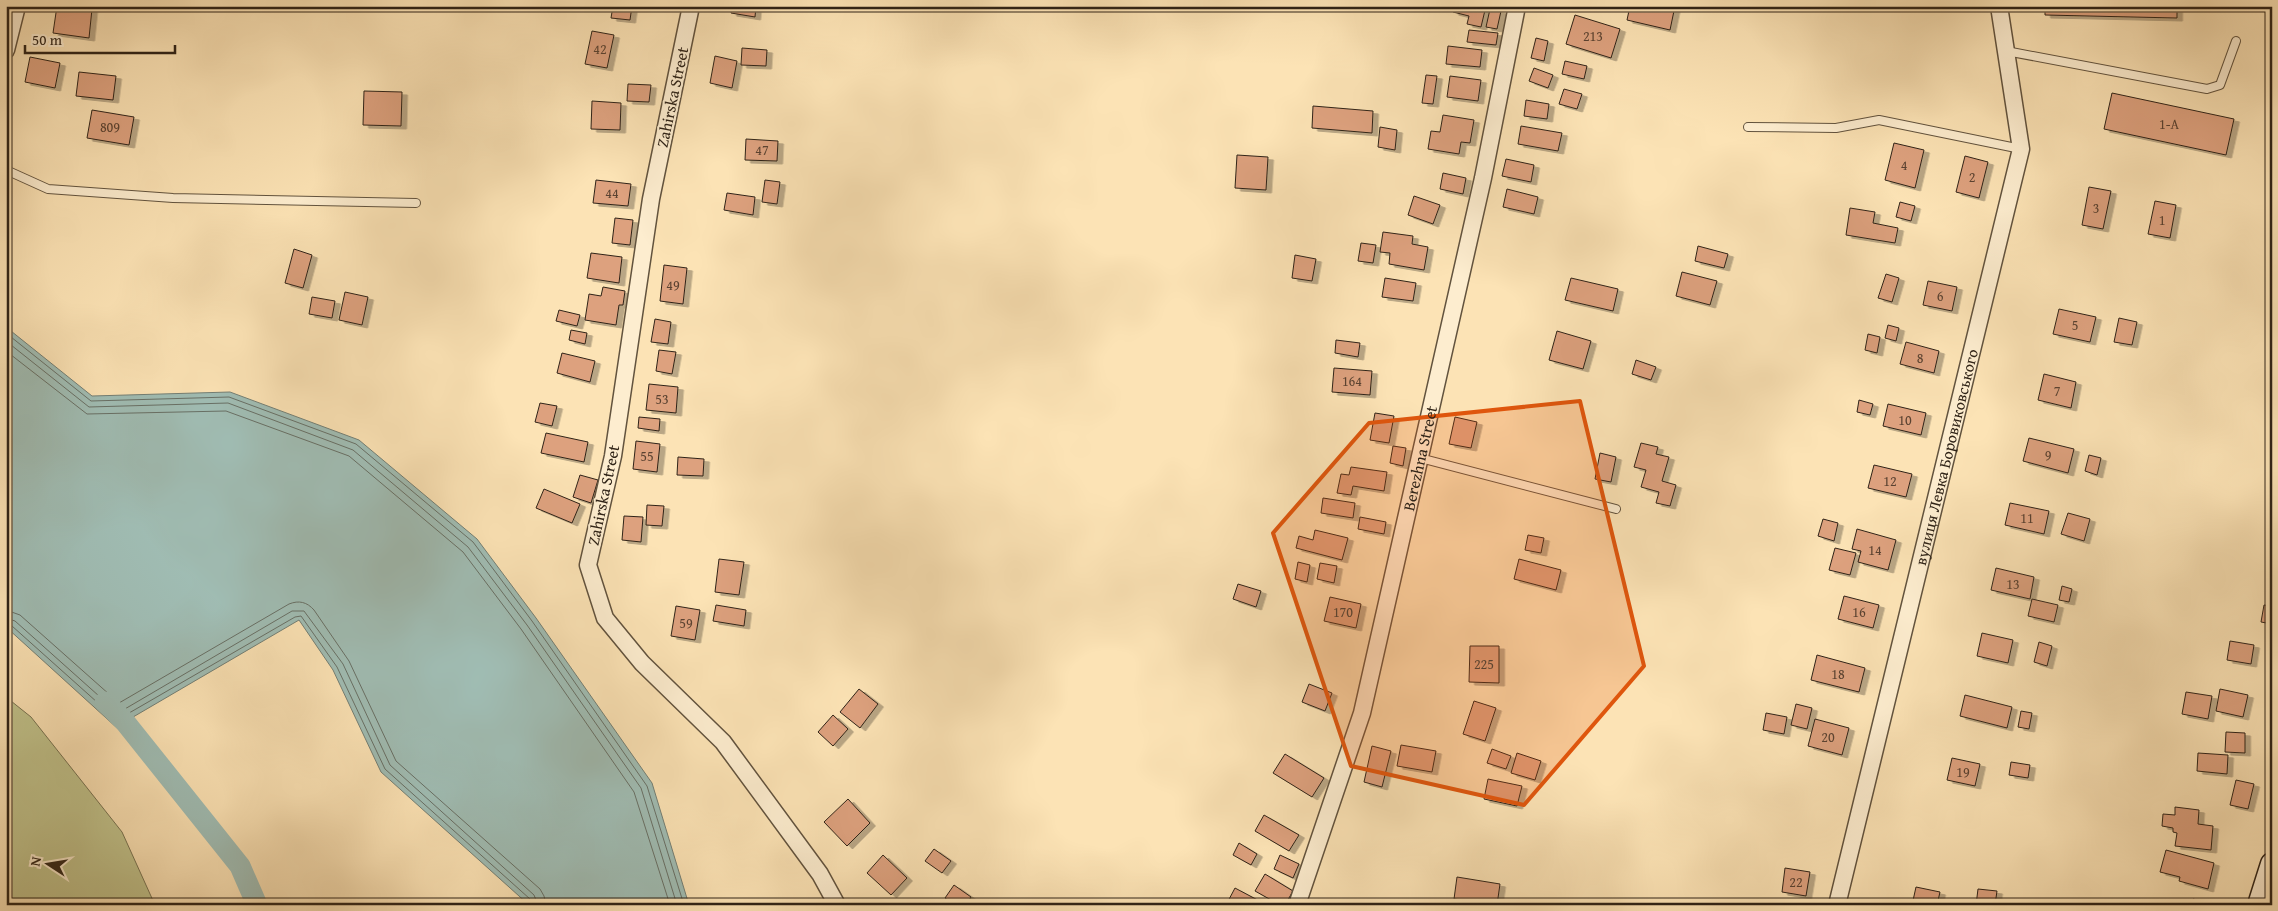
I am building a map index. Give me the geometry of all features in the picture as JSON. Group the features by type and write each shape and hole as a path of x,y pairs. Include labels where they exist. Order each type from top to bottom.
{"street":[{"path":"6,50 17,6"},
{"name":"Zahirska Street","path":"691,6 651,199 612,456 588,565 605,618 642,663 723,742 820,874 837,905"},
{"name":"Berezhna Street","path":"1297,905 1362,713 1483,178 1517,6"},
{"name":"вулиця Левка Боровиковського","path":"1837,905 2021,149 1999,6"},
{"path":"2259,905 2272,864"}],"lane":[{"path":"2006,51 2207,89 2220,85 2236,41"},
{"path":"1748,128 1836,128 1879,120 2021,149"},
{"path":"6,170 48,189 173,198 416,203"},
{"path":"1420,458 1616,509"}],"highlighted area":[{"path":"1580,401 1644,666 1524,805 1351,766 1273,533 1369,423"}],"green space":[{"path":"6,697 31,717 122,832 155,905 6,905"}],"water":[{"path":"6,327 92,396 230,392 359,440 477,539 536,618 652,783 689,905 529,905 381,772 333,670 299,620 116,727 6,627"}],"building":[{"path":"57,6 92,9 89,38 53,33"},
{"path":"613,6 632,6 630,20 611,18"},
{"path":"732,6 756,6 755,17 731,13"},
{"path":"1454,6 1486,6 1481,27 1467,24 1469,16 1453,12"},
{"path":"1630,6 1675,6 1670,30 1627,20"},
{"path":"2045,6 2177,6 2177,18 2045,15"},
{"path":"1490,9 1501,11 1497,29 1486,27"},
{"path":"1575,15 1620,29 1611,58 1566,44"},
{"path":"1469,30 1498,33 1496,45 1467,42"},
{"path":"592,31 614,35 607,68 585,64"},
{"path":"1536,38 1548,41 1544,61 1531,58"},
{"path":"1448,46 1482,50 1480,67 1446,64"},
{"path":"742,48 767,50 766,66 741,65"},
{"path":"715,56 737,61 732,88 710,83"},
{"path":"30,57 60,63 55,88 25,82"},
{"path":"1565,61 1587,66 1584,79 1562,74"},
{"path":"1534,68 1553,75 1548,88 1529,81"},
{"path":"79,72 116,76 113,100 76,96"},
{"path":"1426,75 1437,76 1433,104 1422,103"},
{"path":"1450,76 1481,80 1478,101 1447,97"},
{"path":"628,84 651,85 649,102 627,101"},
{"path":"1564,89 1582,94 1577,109 1559,104"},
{"path":"364,91 402,92 401,126 363,125"},
{"path":"2112,93 2234,119 2226,155 2104,129"},
{"path":"1526,100 1549,104 1547,119 1524,116"},
{"path":"592,101 621,103 620,130 591,129"},
{"path":"1313,106 1373,111 1372,133 1312,128"},
{"path":"92,110 134,117 129,145 87,138"},
{"path":"1443,115 1474,120 1470,143 1461,142 1459,154 1428,149 1431,131 1440,132"},
{"path":"1521,126 1562,133 1558,151 1518,144"},
{"path":"1380,127 1397,130 1395,150 1378,147"},
{"path":"746,139 778,141 777,161 745,160"},
{"path":"1894,143 1924,150 1915,188 1885,180"},
{"path":"1237,155 1268,157 1266,190 1235,188"},
{"path":"1965,156 1988,162 1979,198 1956,192"},
{"path":"1506,159 1534,165 1531,182 1502,176"},
{"path":"1443,173 1466,178 1463,194 1440,189"},
{"path":"596,180 631,184 628,206 593,203"},
{"path":"765,180 780,182 777,204 762,202"},
{"path":"2089,187 2111,191 2103,229 2082,225"},
{"path":"1507,189 1538,197 1534,214 1503,207"},
{"path":"727,193 755,197 753,215 724,210"},
{"path":"1414,196 1440,205 1433,224 1408,215"},
{"path":"2155,201 2176,205 2170,238 2148,234"},
{"path":"1900,202 1915,206 1911,221 1896,217"},
{"path":"1850,208 1875,212 1873,223 1898,228 1895,243 1846,235"},
{"path":"615,218 633,220 630,245 612,243"},
{"path":"1383,232 1413,236 1412,244 1428,247 1424,270 1389,264 1390,253 1380,252"},
{"path":"1361,243 1376,245 1373,263 1358,261"},
{"path":"1698,246 1728,254 1724,268 1695,261"},
{"path":"294,249 312,255 303,288 285,283"},
{"path":"591,253 622,257 619,283 587,278"},
{"path":"1295,255 1316,259 1312,281 1292,278"},
{"path":"664,265 687,268 683,304 660,301"},
{"path":"1682,272 1717,281 1710,305 1676,296"},
{"path":"1886,274 1899,278 1892,302 1878,298"},
{"path":"1385,278 1416,283 1413,301 1382,297"},
{"path":"1571,278 1618,289 1613,311 1565,300"},
{"path":"1928,281 1957,287 1952,311 1923,305"},
{"path":"603,287 625,291 623,305 619,305 616,325 585,320 589,294 601,296"},
{"path":"345,292 368,297 362,325 339,320"},
{"path":"312,297 335,301 332,318 309,314"},
{"path":"2059,309 2096,317 2090,342 2053,334"},
{"path":"559,310 580,315 577,326 556,321"},
{"path":"2119,318 2137,322 2132,345 2114,342"},
{"path":"655,319 671,322 668,344 651,342"},
{"path":"1888,325 1899,328 1896,341 1885,338"},
{"path":"571,330 587,333 585,344 569,340"},
{"path":"1557,331 1591,341 1583,369 1549,360"},
{"path":"1868,334 1880,337 1877,353 1865,350"},
{"path":"1336,340 1360,343 1358,357 1335,353"},
{"path":"1906,342 1939,351 1934,373 1900,364"},
{"path":"659,350 676,352 672,374 656,371"},
{"path":"562,353 595,361 590,382 557,373"},
{"path":"1636,360 1656,367 1651,380 1632,374"},
{"path":"1334,368 1372,371 1370,395 1332,392"},
{"path":"2044,374 2076,382 2071,408 2038,400"},
{"path":"649,384 678,387 676,413 646,410"},
{"path":"1859,400 1873,404 1870,415 1857,412"},
{"path":"540,403 557,406 552,426 535,422"},
{"path":"1888,404 1926,413 1921,435 1883,426"},
{"path":"1375,413 1394,416 1389,443 1370,440"},
{"path":"639,417 660,419 659,431 638,428"},
{"path":"1455,417 1477,422 1471,448 1449,444"},
{"path":"546,433 588,442 584,462 541,453"},
{"path":"2029,438 2074,449 2068,473 2023,461"},
{"path":"636,441 660,444 657,472 633,469"},
{"path":"1641,443 1658,447 1656,454 1669,457 1662,481 1676,485 1670,506 1656,503 1659,492 1641,487 1646,470 1634,467"},
{"path":"1393,446 1406,448 1403,466 1390,463"},
{"path":"1600,453 1616,457 1611,482 1595,479"},
{"path":"2089,455 2101,458 2097,475 2085,471"},
{"path":"678,457 704,459 703,476 677,475"},
{"path":"1874,465 1912,474 1906,497 1868,488"},
{"path":"1351,467 1387,472 1384,491 1353,486 1351,495 1337,493 1341,474 1349,475"},
{"path":"580,475 598,480 591,503 573,497"},
{"path":"544,489 580,504 572,523 536,508"},
{"path":"1323,498 1355,503 1353,518 1321,513"},
{"path":"2010,503 2049,511 2044,534 2005,525"},
{"path":"647,505 664,506 662,526 646,525"},
{"path":"2068,513 2090,519 2084,541 2061,534"},
{"path":"624,516 643,517 641,542 622,540"},
{"path":"1360,517 1386,522 1384,534 1358,529"},
{"path":"1823,519 1838,523 1834,541 1818,536"},
{"path":"1857,529 1896,540 1888,570 1858,562 1861,551 1852,549"},
{"path":"1315,530 1348,538 1342,560 1296,548 1299,536 1313,540"},
{"path":"1528,535 1544,538 1541,553 1525,550"},
{"path":"1835,548 1856,553 1850,575 1829,570"},
{"path":"719,559 744,562 739,595 715,592"},
{"path":"1519,559 1561,570 1556,590 1514,579"},
{"path":"1298,562 1310,565 1307,582 1295,579"},
{"path":"1320,563 1337,566 1334,583 1317,579"},
{"path":"1996,568 2034,577 2030,599 1991,590"},
{"path":"1238,584 1261,591 1256,607 1233,599"},
{"path":"2062,586 2072,589 2069,602 2059,600"},
{"path":"1844,596 1879,605 1873,628 1838,619"},
{"path":"1330,597 1361,604 1356,628 1324,621"},
{"path":"2032,599 2058,605 2054,622 2028,616"},
{"path":"716,605 746,610 744,626 713,621"},
{"path":"2264,605 2272,606 2272,624 2261,622"},
{"path":"676,606 700,610 695,640 671,636"},
{"path":"1982,633 2013,640 2008,663 1977,656"},
{"path":"2230,641 2254,645 2251,664 2227,660"},
{"path":"2039,642 2052,646 2047,666 2034,662"},
{"path":"1470,646 1499,646 1499,683 1469,682"},
{"path":"1817,655 1865,668 1859,692 1811,680"},
{"path":"1309,684 1332,693 1325,711 1302,702"},
{"path":"859,689 878,704 860,728 840,712"},
{"path":"2220,689 2248,695 2243,717 2216,711"},
{"path":"2186,692 2212,696 2208,719 2182,714"},
{"path":"1965,695 2012,707 2007,728 1960,716"},
{"path":"1474,701 1496,708 1485,741 1463,734"},
{"path":"1796,704 1812,708 1807,729 1791,725"},
{"path":"2021,711 2032,713 2029,729 2018,727"},
{"path":"1766,713 1787,717 1784,734 1763,730"},
{"path":"833,715 848,729 833,746 818,732"},
{"path":"1815,719 1849,728 1842,755 1808,746"},
{"path":"2226,732 2245,733 2245,753 2225,752"},
{"path":"1401,745 1436,751 1432,772 1397,766"},
{"path":"1372,746 1391,751 1382,787 1364,782"},
{"path":"1492,749 1511,756 1506,769 1487,763"},
{"path":"1517,753 1541,761 1535,780 1511,773"},
{"path":"2198,753 2228,755 2227,774 2197,771"},
{"path":"1285,754 1324,778 1312,797 1273,773"},
{"path":"1952,758 1980,764 1975,786 1947,780"},
{"path":"2011,762 2030,765 2028,778 2009,775"},
{"path":"1488,779 1522,786 1517,806 1484,799"},
{"path":"2236,780 2254,784 2248,809 2230,805"},
{"path":"848,799 870,823 847,846 824,822"},
{"path":"2175,807 2199,810 2198,824 2213,826 2211,850 2175,846 2177,833 2173,832 2173,828 2162,826 2163,814 2175,815"},
{"path":"1264,815 1299,835 1289,851 1255,831"},
{"path":"1239,843 1257,854 1251,865 1233,855"},
{"path":"934,849 951,861 942,873 925,861"},
{"path":"2166,850 2214,863 2208,889 2179,881 2180,877 2160,872"},
{"path":"883,855 907,878 891,895 867,873"},
{"path":"1280,855 1299,864 1293,878 1274,869"},
{"path":"1785,868 1810,872 1806,896 1782,892"},
{"path":"1265,874 1293,891 1285,905 1280,905 1255,891"},
{"path":"1457,877 1500,884 1497,905 1454,899"},
{"path":"954,885 971,897 966,905 954,905 945,898"},
{"path":"1916,887 1940,892 1937,905 1912,905"},
{"path":"1235,888 1267,905 1226,905"},
{"path":"1978,889 1997,891 1995,905 1976,905"},
{"path":"2193,899 2216,905 2192,905"}],"waterway":[{"path":"105,702 125,722 240,866 257,905"}]}
